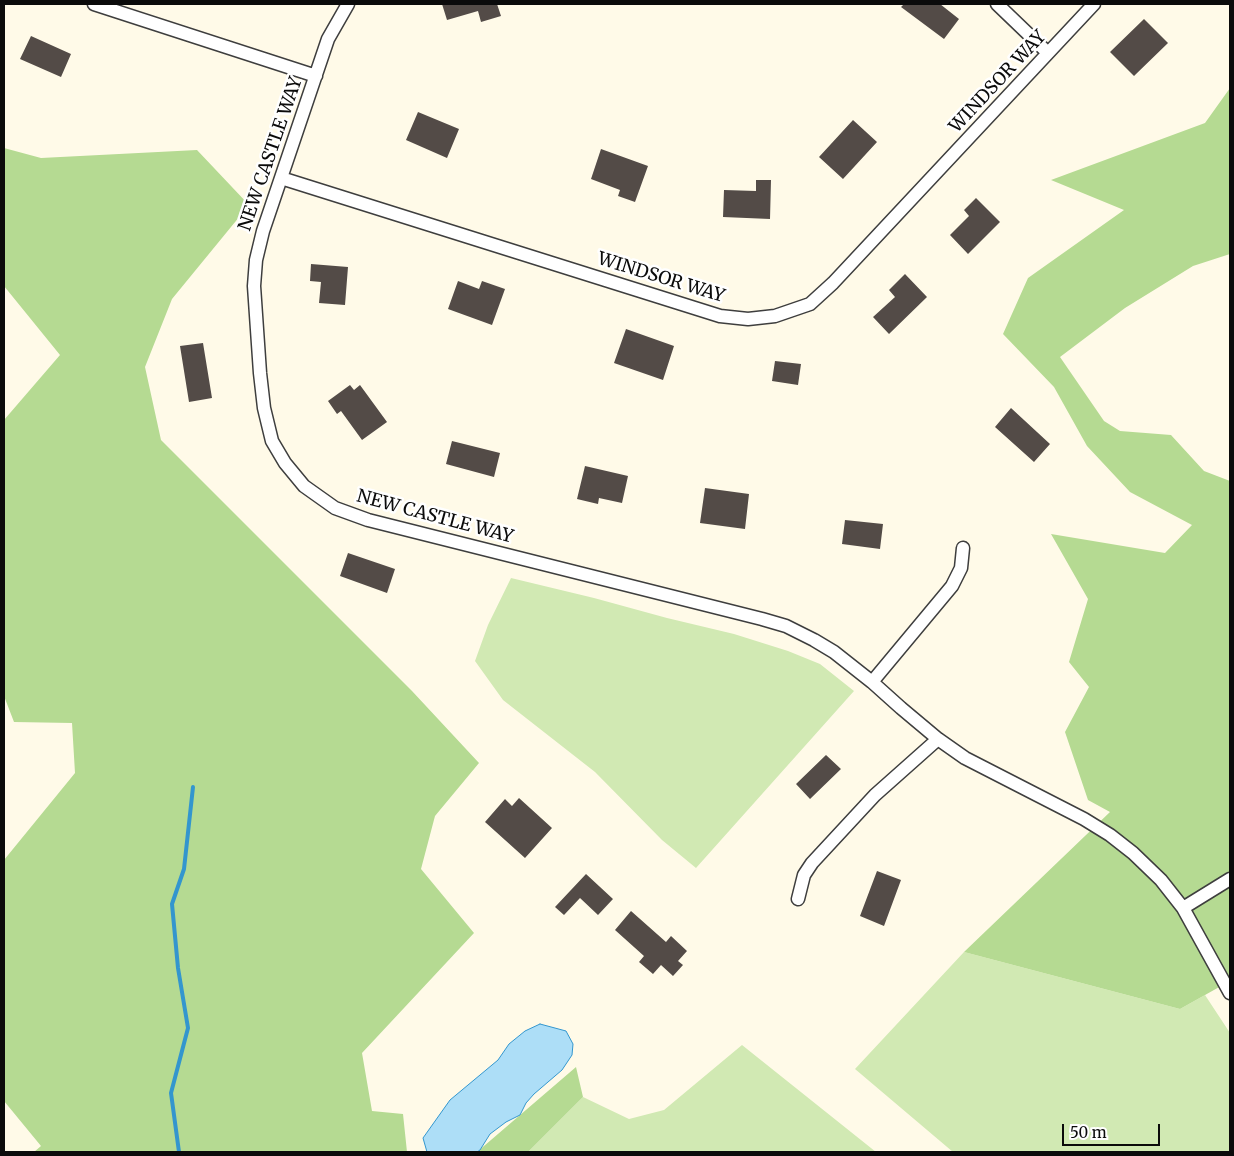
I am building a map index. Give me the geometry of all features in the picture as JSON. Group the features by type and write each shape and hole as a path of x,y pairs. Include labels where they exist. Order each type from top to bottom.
{"street":[{"path":"94,4 316,76"},
{"name":"NEW CASTLE WAY","path":"348,4 328,39 263,230 256,260 254,286 264,408 272,441 284,463 304,486 335,508 368,520 762,619 786,626 814,640 834,652 938,739 965,758 1084,819 1110,835 1133,853 1161,880 1182,908 1230,994"},
{"path":"997,4 1048,53"},
{"name":"WINDSOR WAY","path":"281,178 720,316 748,319 775,316 810,304 833,283 1094,4"},
{"path":"872,682 952,586 961,568 963,548"},
{"path":"798,899 804,875 812,863 875,794 938,739"},
{"path":"1182,908 1230,879"}],"green space":[{"path":"1230,88 1230,254 1193,266 1125,308 1060,357 1104,421 1120,431 1171,435 1204,471 1230,481 1230,981 1180,1009 964,952 1110,812 1088,800 1065,732 1089,687 1069,662 1088,599 1051,534 1165,553 1192,525 1130,492 1087,446 1054,387 1003,334 1028,278 1124,210 1051,180 1205,123"},
{"path":"4,148 41,158 197,150 249,205 172,299 145,367 161,440 412,691 479,763 435,816 421,869 474,933 362,1053 372,1111 403,1114 407,1152 34,1152 41,1146 4,1101 4,860 75,773 72,723 14,722 4,696 4,420 60,355 4,286"},
{"path":"511,578 734,634 788,651 820,664 854,691 696,868 662,840 595,772 503,700 475,661 488,625"},
{"path":"964,952 1180,1009 1205,995 1230,1033 1230,1152 953,1152 855,1069"},
{"path":"742,1045 876,1152 528,1152 583,1097 629,1119 664,1110"},
{"path":"576,1067 583,1097 528,1152 477,1152"}],"water":[{"path":"540,1024 566,1031 573,1044 572,1055 562,1070 534,1094 526,1103 520,1115 506,1122 490,1134 477,1152 427,1152 423,1138 450,1100 498,1060 509,1044 525,1031"}],"building":[{"path":"442,4 497,4 501,16 481,22 478,11 447,20"},
{"path":"904,4 940,4 959,19 944,39 901,7"},
{"path":"1144,19 1168,43 1134,76 1110,52"},
{"path":"31,36 71,54 61,77 20,59"},
{"path":"418,112 459,129 447,158 406,140"},
{"path":"853,120 877,142 843,179 819,157"},
{"path":"601,149 648,166 635,202 618,196 620,190 591,179"},
{"path":"756,180 771,180 770,219 723,217 724,190 756,191"},
{"path":"976,198 1000,222 968,254 950,235 969,216 964,210"},
{"path":"311,264 348,267 345,305 319,303 321,282 310,281"},
{"path":"905,274 927,297 889,334 873,317 895,297 889,290"},
{"path":"458,281 479,289 482,281 505,289 492,325 448,309"},
{"path":"626,329 674,346 663,380 614,363"},
{"path":"203,343 212,398 189,402 180,346"},
{"path":"775,361 801,364 798,385 772,381"},
{"path":"350,385 354,390 360,385 387,422 362,440 341,411 337,414 328,401"},
{"path":"1011,408 1050,444 1034,462 995,427"},
{"path":"452,441 500,453 494,477 446,464"},
{"path":"585,466 628,476 622,503 599,498 598,504 577,499"},
{"path":"705,488 749,494 745,529 700,523"},
{"path":"845,520 883,524 880,549 842,544"},
{"path":"348,553 395,569 387,593 340,576"},
{"path":"826,755 841,769 810,799 796,784"},
{"path":"519,798 552,828 525,858 485,822 505,799 512,806"},
{"path":"877,871 901,880 884,926 860,916"},
{"path":"586,874 613,899 598,915 580,898 564,915 555,907"},
{"path":"631,911 666,942 671,936 687,951 678,961 683,965 673,976 661,965 653,974 639,962 644,956 615,930"}],"waterway":[{"path":"179,1152 171,1093 188,1028 178,968 172,904 184,869 193,787"}]}
